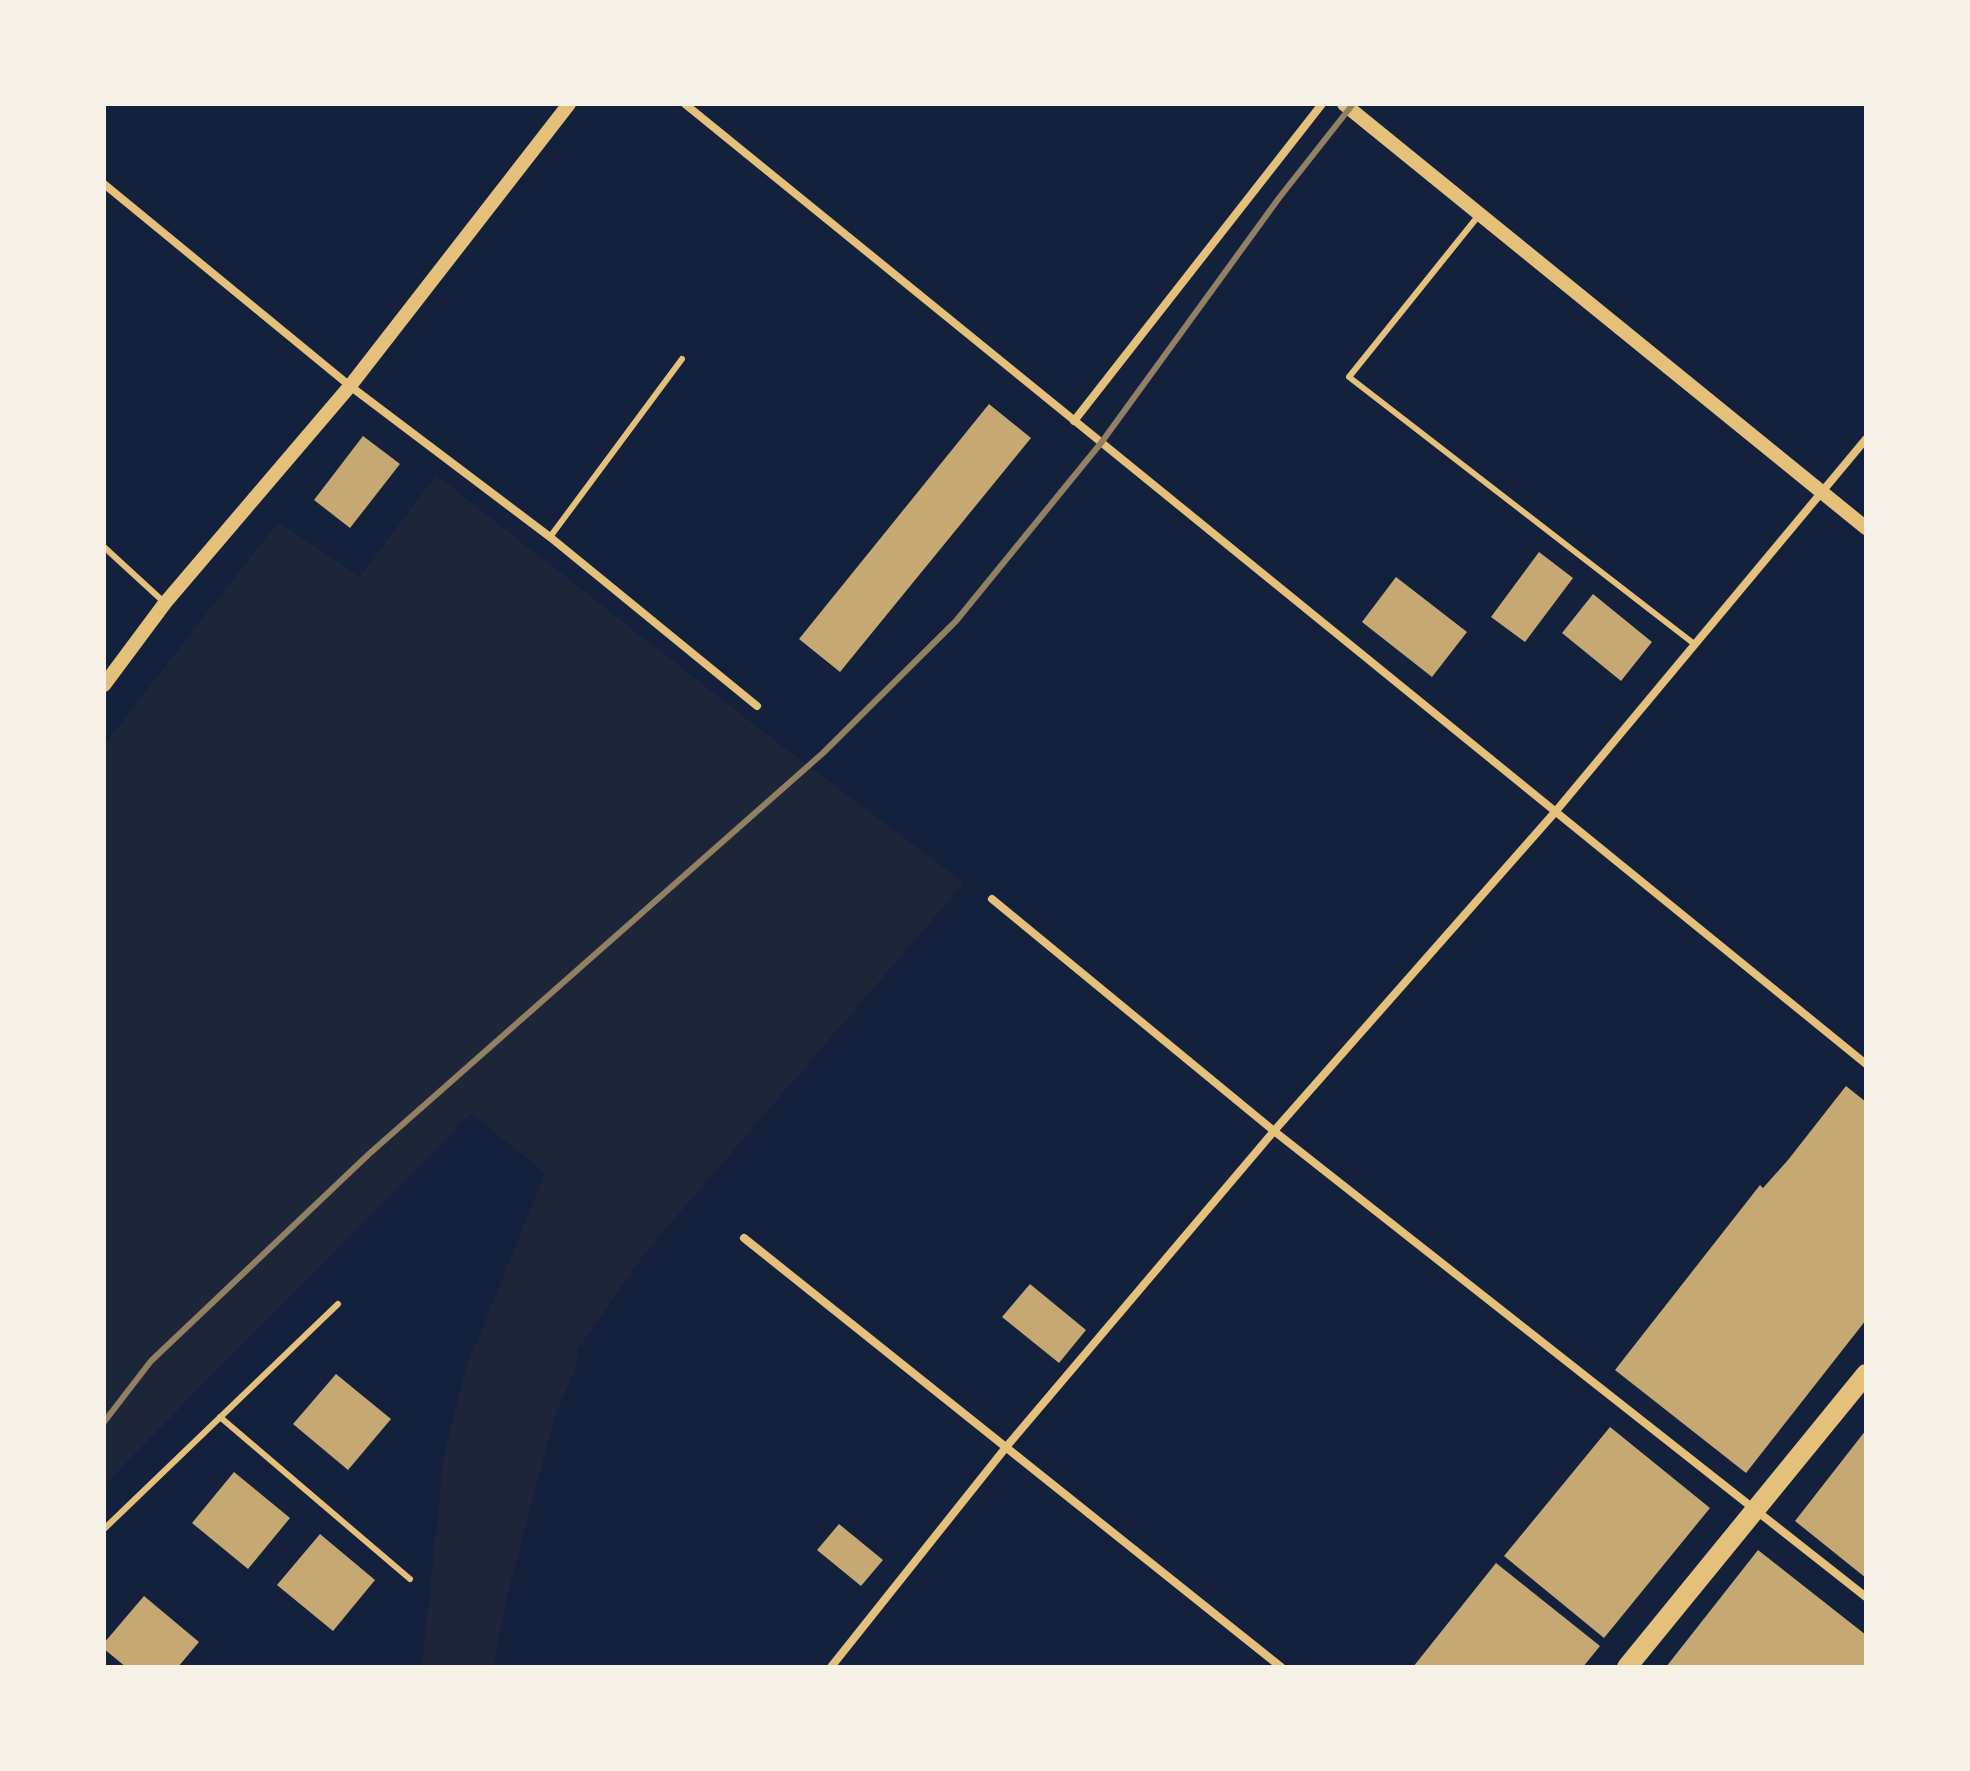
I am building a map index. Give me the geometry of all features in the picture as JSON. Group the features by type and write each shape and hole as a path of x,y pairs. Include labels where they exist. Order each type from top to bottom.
{"main road":[{"path":"1627,1667 1866,1374"}],"street":[{"path":"104,685 165,603 350,386 569,104"},
{"path":"685,104 1866,1064"},
{"path":"1074,421 1322,104"},
{"path":"1344,104 1866,528"},
{"path":"104,184 350,386 550,537 757,706"},
{"path":"831,1667 1007,1446 1274,1131 1556,811 1866,439"},
{"path":"992,899 1274,1131 1866,1597"},
{"path":"744,1238 1281,1667"}],"lane":[{"path":"1479,215 1349,377 1693,643"},
{"path":"550,537 682,359"},
{"path":"104,547 165,603"},
{"path":"104,1529 338,1304"},
{"path":"220,1417 410,1579"}],"shaded area":[{"path":"436,475 748,720 964,883 645,1253 578,1349 575,1371 555,1415 506,1600 493,1667 422,1667 444,1455 466,1368 545,1173 471,1113 104,1485 104,745 278,522 360,577"}],"building":[{"path":"989,404 1031,438 840,672 799,639"},
{"path":"363,436 400,464 350,528 314,500"},
{"path":"1539,552 1573,578 1525,642 1491,617"},
{"path":"1396,577 1467,632 1432,677 1362,622"},
{"path":"1593,594 1652,642 1621,681 1562,633"},
{"path":"1846,1086 1866,1102 1866,1320 1746,1473 1615,1370 1760,1185 1763,1188 1788,1160"},
{"path":"1030,1284 1086,1330 1059,1363 1002,1317"},
{"path":"336,1374 391,1419 348,1470 293,1424"},
{"path":"1610,1427 1710,1508 1604,1638 1504,1556"},
{"path":"1866,1430 1866,1578 1795,1521"},
{"path":"234,1472 290,1518 248,1569 192,1523"},
{"path":"839,1524 883,1560 861,1586 817,1550"},
{"path":"320,1534 375,1580 333,1631 277,1585"},
{"path":"1758,1550 1866,1635 1866,1667 1666,1667"},
{"path":"1496,1563 1600,1646 1583,1667 1413,1667"},
{"path":"144,1596 199,1642 178,1667 126,1667 104,1649 104,1643"}],"railway":[{"path":"104,1422 151,1361 369,1154 823,753 956,621 1101,443 1279,198 1353,104"}]}
